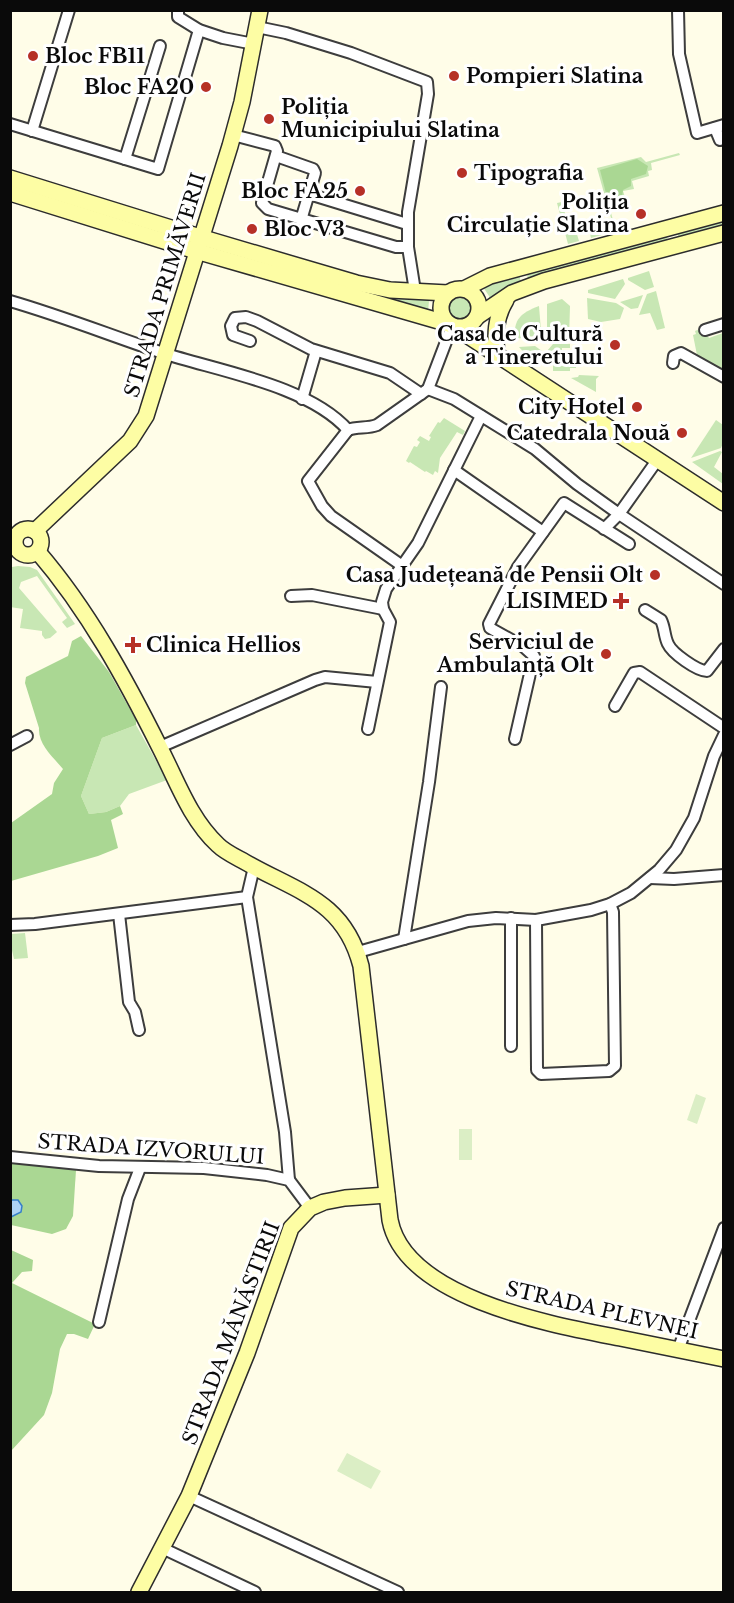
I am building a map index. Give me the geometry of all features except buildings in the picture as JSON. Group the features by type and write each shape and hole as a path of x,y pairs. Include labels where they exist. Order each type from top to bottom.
{"street":[{"path":"32,131 69,10"},
{"path":"178,10 178,17 199,30 223,38 254,44"},
{"name":"STRADA PRIMĂVERII","path":"38,552 23,555 13,546 20,531 28,529 35,531 130,441 146,416 233,135 260,10"},
{"path":"678,10 679,54 697,133 719,127 720,140"},
{"path":"257,27 351,53 427,82 429,94 407,224 415,291"},
{"path":"10,124 158,169 199,30"},
{"path":"125,159 160,46"},
{"path":"233,135 275,146 276,156 262,204 277,213 396,247 408,247"},
{"path":"276,156 313,169 315,173 301,220"},
{"path":"10,178 198,244 452,326 468,326 508,296 544,281 723,233"},
{"path":"10,193 198,244 356,283 390,290 448,293 464,289 490,276 723,213"},
{"path":"309,194 407,224"},
{"path":"464,289 473,294 478,302 477,317 497,355"},
{"path":"448,293 440,309 441,315 452,326 723,503"},
{"path":"497,355 495,342 497,317 508,296"},
{"path":"10,301 165,354 248,377 302,399 325,412 348,430"},
{"path":"250,341 233,335 231,326 235,318 246,317 257,321 316,351 390,373 403,384 453,399 535,449 577,484 723,584"},
{"path":"705,330 723,324"},
{"path":"402,565 331,516 322,506 308,481 348,430 370,428 424,391 452,326"},
{"path":"302,399 316,351"},
{"path":"673,363 674,356 681,353 723,377"},
{"path":"368,729 390,622 382,602 386,588 418,543 480,416"},
{"path":"604,529 619,514 658,459"},
{"path":"453,470 543,532"},
{"path":"515,739 534,656 524,647 490,628 489,624 518,567 564,503 629,544"},
{"path":"35,531 42,540 38,552 51,566 99,639 200,824 219,846 254,867 303,891 328,909 342,924 358,952 362,966 387,1195 345,1198 324,1202 310,1208"},
{"path":"291,596 312,595 383,609"},
{"path":"645,610 661,620 671,650 697,669 707,671 723,651"},
{"path":"615,706 634,673 640,672 723,728"},
{"path":"160,747 325,677 377,682"},
{"path":"404,939 429,782 441,687"},
{"path":"358,952 468,921 496,918 536,920 591,910 610,904 631,893 650,878 676,850 694,818 723,735"},
{"path":"10,745 27,736"},
{"path":"254,867 247,897 285,1132 289,1180"},
{"path":"650,878 674,879 723,875"},
{"path":"10,925 23,926 247,897"},
{"path":"536,920 537,1070 541,1074 609,1071 615,1066 613,912 610,904"},
{"path":"119,914 129,1002 135,1012 139,1030"},
{"path":"511,918 511,1046"},
{"name":"STRADA IZVORULUI","path":"10,1157 140,1168 204,1168 245,1171 289,1180 310,1208"},
{"path":"99,1322 128,1199 140,1168"},
{"name":"STRADA PLEVNEI","path":"387,1195 392,1230 400,1246 424,1270 456,1289 491,1306 534,1320 723,1359"},
{"name":"STRADA MĂNĂSTIRII","path":"139,1593 189,1496 247,1353 291,1228 310,1208"},
{"path":"678,1350 723,1228"},
{"path":"189,1496 398,1593"},
{"path":"162,1548 255,1593"}],"green space":[{"path":"679,153 680,155 651,163 652,170 648,171 649,176 632,181 634,189 623,191 625,197 608,202 616,231 591,238 589,229 591,223 611,218 597,168 641,157 646,162"},
{"path":"637,159 648,166 646,174 631,179 631,186 623,190 622,197 608,201 600,170"},
{"path":"562,202 570,232 576,231 579,241 568,244 557,203"},
{"path":"723,220 723,229 679,240 677,232"},
{"path":"666,233 668,241 528,283 527,271"},
{"path":"649,271 654,287 645,290 628,280 628,278"},
{"path":"519,274 522,286 491,303 481,284"},
{"path":"623,279 625,284 615,299 588,293 588,290"},
{"path":"388,291 433,294 429,301 428,312 386,304"},
{"path":"656,291 665,328 657,330 650,313 639,315 647,294"},
{"path":"460,293 471,297 475,308 471,319 460,323 449,319 445,308 449,297"},
{"path":"643,295 638,308 631,309 620,302"},
{"path":"587,298 616,303 624,308 620,319 601,322 588,319"},
{"path":"562,299 570,306 569,339 553,339 547,332 547,304"},
{"path":"539,306 541,331 535,336 515,339 517,322 527,311"},
{"path":"702,328 709,338 723,333 723,371 697,355 693,335 696,334 695,331"},
{"path":"553,344 570,344 570,348 562,348 562,353 556,356 547,356 547,351"},
{"path":"535,346 542,351 541,357 527,356 519,347"},
{"path":"553,363 576,363 576,368 570,368 570,371 553,371"},
{"path":"579,375 599,376 596,379 596,392 571,378"},
{"path":"444,418 465,431 463,435 457,432 440,458 438,473 435,471 433,475 406,461 414,446 417,447 420,442 417,440 420,436 429,441 431,437 429,436 438,422 440,423"},
{"path":"716,420 723,425 721,448 691,458"},
{"path":"722,452 714,467 723,474 723,484 692,462"},
{"path":"12,567 37,570 75,624 67,628 62,622 67,618 37,576 21,582 19,588 57,632 45,639 42,631 20,628 23,609 10,607 11,571"},
{"path":"81,636 109,672 136,720 136,725 102,738 81,796 89,814 106,812 120,806 123,814 111,820 118,848 11,881 11,823 52,794 54,783 63,769 41,740 25,683 26,677 68,656 72,641"},
{"path":"136,725 167,780 129,794 120,806 106,812 89,814 81,796 102,738"},
{"path":"25,933 28,958 14,959 11,934"},
{"path":"696,1094 706,1098 697,1124 687,1120"},
{"path":"459,1129 472,1129 472,1160 459,1160"},
{"path":"26,1163 76,1170 73,1216 66,1229 52,1234 11,1225 10,1164"},
{"path":"11,1250 33,1260 32,1271 22,1272 12,1283 95,1324 88,1339 67,1334 60,1349 52,1393 44,1415 11,1451"},
{"path":"347,1453 381,1471 371,1489 337,1471"}],"water":[{"path":"11,1200 18,1200 22,1206 21,1212 11,1217"}],"place":[{"name":"Bloc FB11","path":"33,56"},
{"name":"Pompieri Slatina","path":"454,76"},
{"name":"Bloc FA20","path":"206,87"},
{"name":"Poliția Municipiului Slatina","path":"269,119"},
{"name":"Tipografia","path":"462,173"},
{"name":"Bloc FA25","path":"360,191"},
{"name":"Poliția Circulație Slatina","path":"641,214"},
{"name":"Bloc V3","path":"252,229"},
{"name":"Casa de Cultură a Tineretului","path":"615,345"},
{"name":"City Hotel","path":"637,407"},
{"name":"Catedrala Nouă","path":"682,433"},
{"name":"Casa Județeană de Pensii Olt","path":"655,575"},
{"name":"LISIMED","path":"621,601"},
{"name":"Clinica Hellios","path":"133,645"},
{"name":"Serviciul de Ambulanță Olt","path":"606,654"}]}
